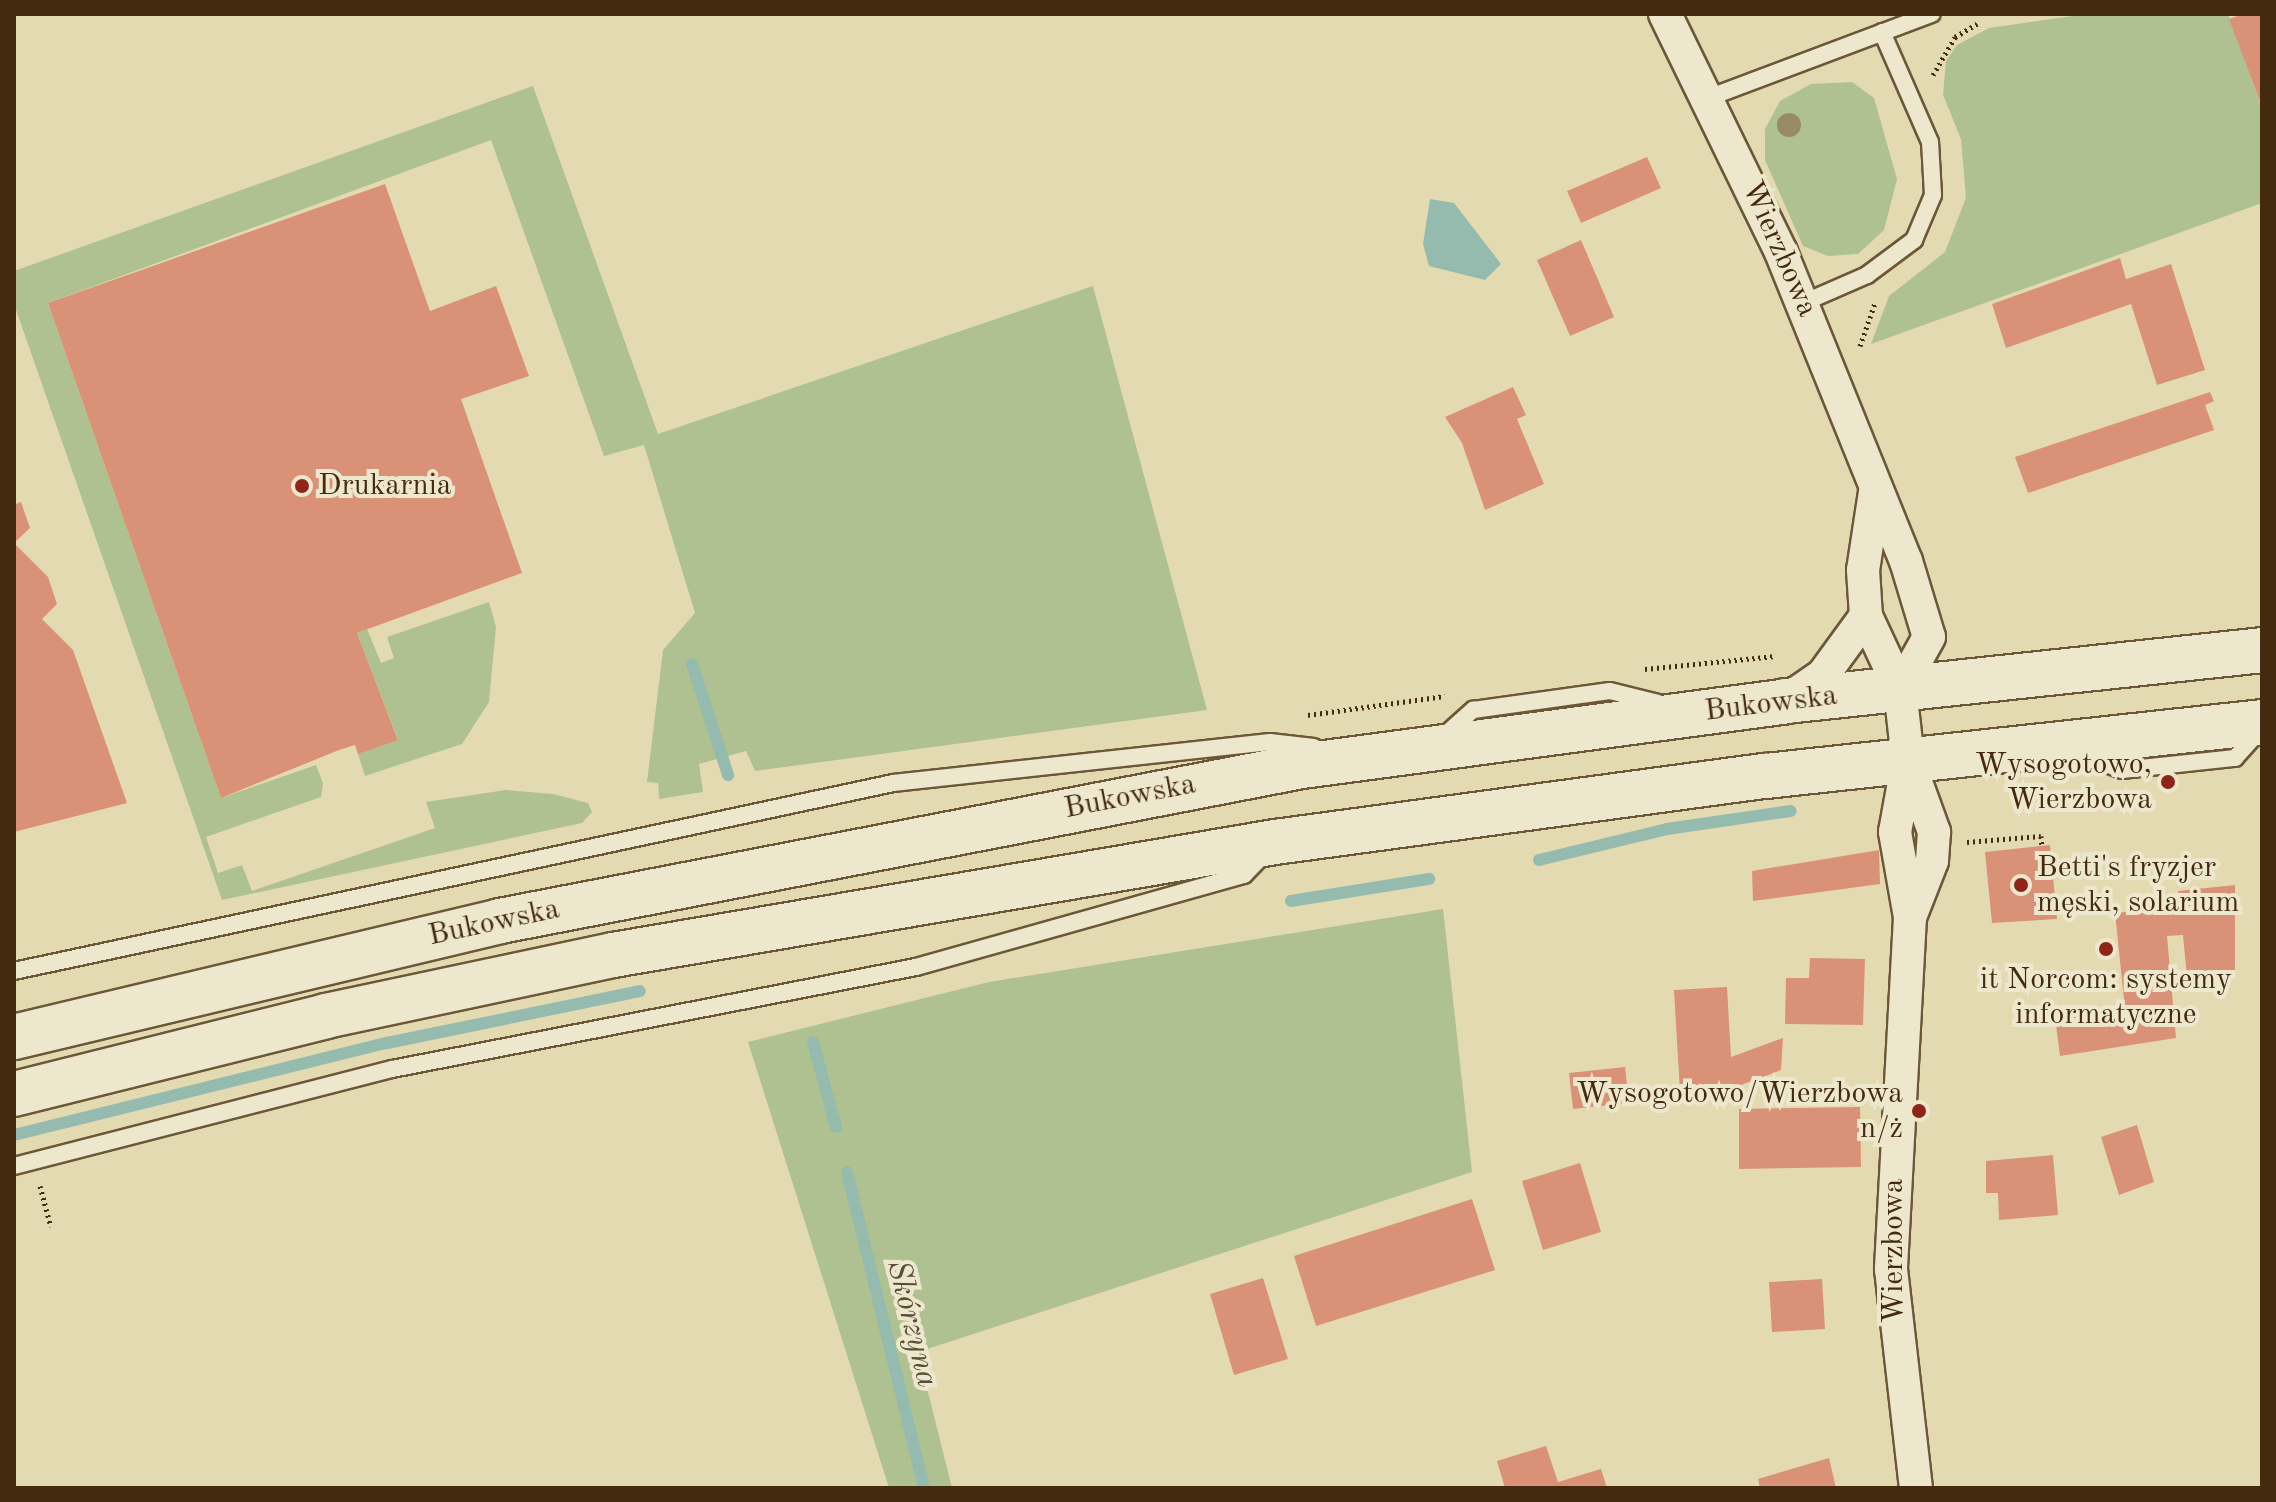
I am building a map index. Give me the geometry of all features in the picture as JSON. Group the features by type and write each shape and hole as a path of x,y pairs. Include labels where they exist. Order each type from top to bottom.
{"main road":[{"name":"Bukowska","path":"14,1037 500,921 1375,754 1786,701 2262,650"},
{"name":"Bukowska","path":"14,1094 599,958 1275,842 1908,760 2262,725"}],"street":[{"name":"Wierzbowa","path":"1665,14 1708,98 1803,303 1929,637 1900,689"},
{"name":"Wierzbowa","path":"1875,492 1863,570 1866,616 1900,689 1908,760 1934,832 1932,861 1910,917 1891,1269 1916,1488"},
{"path":"1786,701 1823,675 1866,616"}],"lane":[{"path":"1708,98 1932,14"},
{"path":"1803,303 1867,275 1914,240 1933,195 1930,142 1882,32"},
{"path":"14,971 893,783 1270,742 1375,754"},
{"path":"14,1166 392,1069 916,967 1244,875 1275,842"}],"path":[{"path":"1934,86 1943,53 1977,24"},
{"path":"1861,353 1862,328 1880,294"},
{"path":"1635,670 1792,655"},
{"path":"1961,842 2041,836 2042,847"},
{"path":"34,1161 51,1227"}],"green space":[{"path":"2087,14 2228,14 2262,108 2262,203 1871,344 1889,296 1945,252 1966,198 1961,139 1943,95 1946,61 1957,45 1989,28"},
{"path":"1852,82 1874,98 1897,179 1884,230 1858,254 1828,256 1803,246 1765,160 1765,129 1780,101 1811,84"},
{"path":"533,86 658,434 1093,286 1207,710 755,771 746,751 699,764 703,792 659,799 658,783 647,782 663,650 695,613 644,445 604,456 491,140 48,303 221,798 316,765 323,783 321,797 206,837 218,873 242,865 252,891 435,828 426,802 506,790 553,794 588,803 592,812 582,823 222,900 14,304 14,271"},
{"path":"489,602 496,627 489,702 462,744 365,776 358,754 398,739 357,633 367,629 381,663 394,658 387,637"},
{"path":"1443,909 1472,1172 918,1352 952,1488 889,1488 748,1042 989,982"}],"water":[{"path":"1430,199 1454,203 1501,264 1485,280 1429,266 1423,244"}],"building":[{"path":"2243,14 2262,14 2262,107 2229,19"},
{"path":"1647,157 1661,188 1581,223 1567,191"},
{"name":"Drukarnia","path":"385,184 430,311 496,286 529,376 461,399 522,573 357,633 398,740 358,754 355,745 339,750 221,798 48,303"},
{"path":"1581,240 1614,317 1570,336 1537,260"},
{"path":"2120,258 2126,279 2171,264 2205,370 2157,385 2131,304 2006,348 1992,304"},
{"path":"1513,387 1526,415 1517,419 1544,484 1485,510 1462,443 1445,417"},
{"path":"2210,392 2214,401 2205,405 2214,430 2028,493 2015,457"},
{"path":"21,502 30,528 14,543 14,505"},
{"path":"14,543 48,577 57,604 42,619 73,650 127,803 14,832"},
{"name":"Betti's fryzjer męski, solarium","path":"2050,845 2057,919 1992,923 1985,852"},
{"path":"1879,850 1880,884 1753,901 1752,871"},
{"path":"2235,885 2235,972 2187,977 2183,935 2167,936 2176,1038 2060,1056 2055,1017 2125,1009 2115,913 2180,907 2178,891"},
{"path":"1810,958 1865,959 1863,1025 1785,1024 1786,978 1809,978"},
{"path":"1727,987 1731,1057 1783,1038 1781,1070 1733,1088 1680,1092 1674,990"},
{"path":"1625,1067 1629,1103 1573,1109 1569,1073"},
{"path":"1860,1107 1861,1167 1739,1169 1739,1109"},
{"path":"2137,1125 2154,1182 2119,1195 2101,1137"},
{"path":"2053,1155 2058,1215 1999,1220 1998,1193 1986,1193 1986,1161"},
{"path":"1580,1163 1601,1232 1543,1250 1522,1181"},
{"path":"1472,1199 1495,1270 1316,1326 1294,1256"},
{"path":"1263,1278 1288,1359 1234,1375 1210,1294"},
{"path":"1822,1279 1825,1329 1772,1332 1769,1282"},
{"path":"1546,1446 1558,1482 1601,1469 1607,1488 1505,1488 1497,1461"},
{"path":"1829,1458 1836,1488 1760,1488 1758,1479"}],"waterway":[{"name":"Skórzyna","path":"692,664 728,775"},
{"path":"1539,860 1667,829 1791,811"},
{"path":"1291,901 1429,879"},
{"path":"14,1135 387,1043 640,991"},
{"name":"Skórzyna","path":"813,1042 836,1127"},
{"name":"Skórzyna","path":"847,1172 924,1488"}],"place":[{"name":"Drukarnia","path":"302,486"},
{"name":"Wysogotowo, Wierzbowa","path":"2168,782"},
{"name":"Betti's fryzjer męski, solarium","path":"2021,885"},
{"name":"it Norcom: systemy informatyczne","path":"2106,949"},
{"name":"Wysogotowo/Wierzbowa n/ż","path":"1919,1111"}]}
